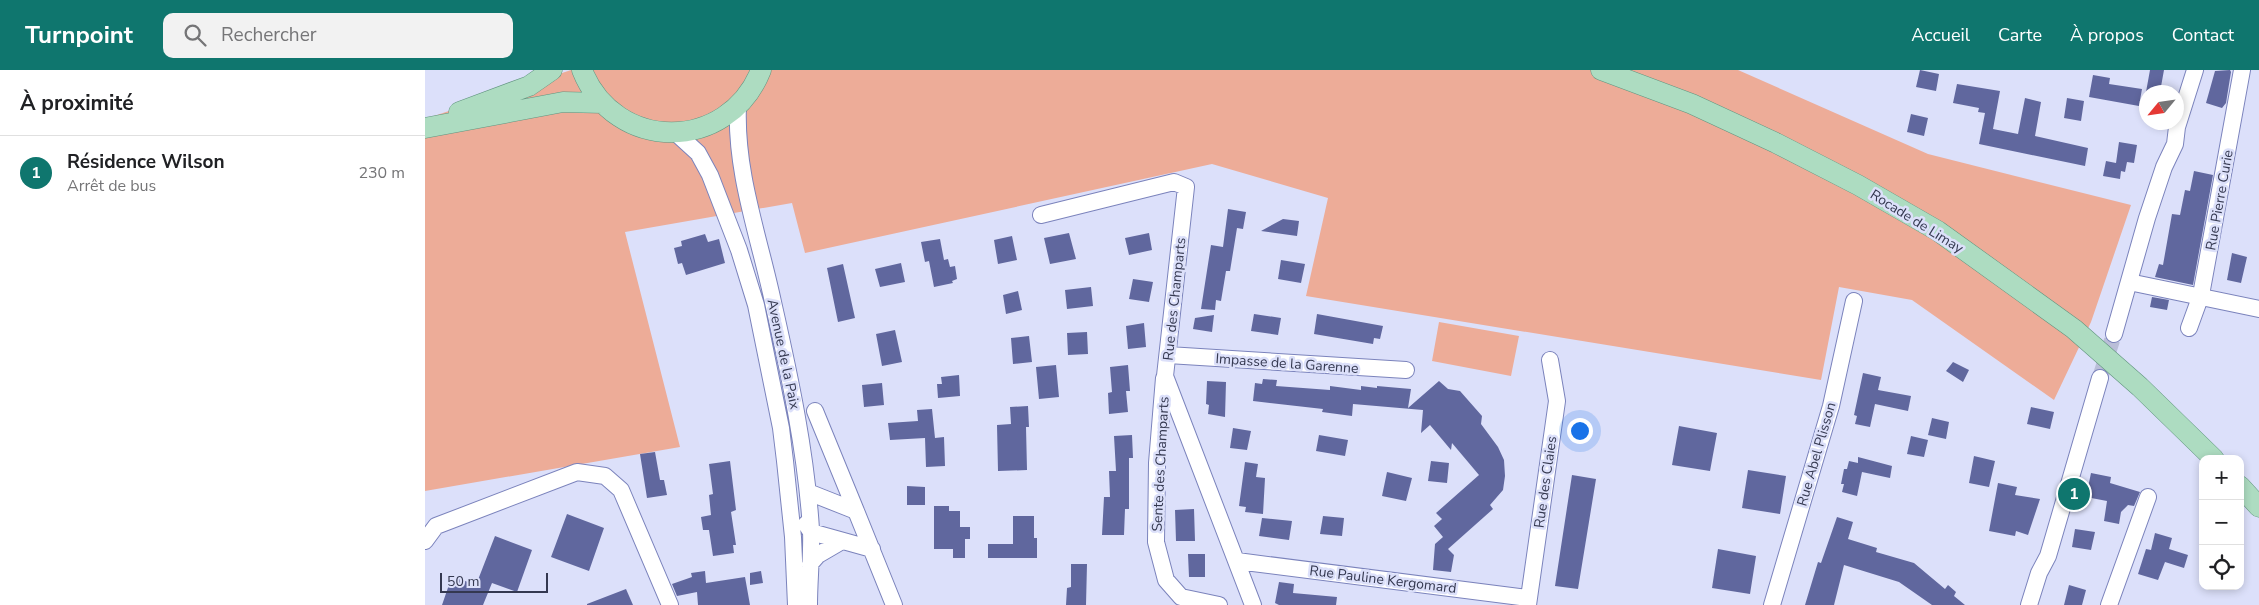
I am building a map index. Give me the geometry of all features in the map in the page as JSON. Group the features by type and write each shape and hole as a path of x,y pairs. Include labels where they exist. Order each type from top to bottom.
{"main road":[{"path":"425,123 529,86 552,70"},
{"path":"581,70 591,88 603,103 619,117 635,125 652,130 675,132 695,130 723,118 739,105 751,89 761,70"},
{"name":"Rocade de Limay","path":"1601,70 1692,104 1776,142 1858,185 1938,231 2074,329 2140,387 2210,455"},
{"path":"425,128 563,102 603,103"},
{"path":"2244,490 2259,507"}],"street":[{"path":"2114,334 2155,193 2175,144 2177,127 2195,70"},
{"name":"Rue Pierre Curie","path":"2189,328 2201,296 2242,70"},
{"name":"Avenue de la Paix","path":"739,105 737,131 742,174 783,348 797,417 808,492 811,532 809,605"},
{"name":"Avenue de la Paix","path":"675,132 699,153 710,175 739,250 758,314 781,428 790,497 796,605"},
{"name":"Rue des Champarts","path":"1041,215 1174,182 1186,187 1165,376 1253,605"},
{"path":"2129,282 2259,309"},
{"name":"Rue Abel Plisson","path":"1772,605 1831,406 1853,301"},
{"name":"Impasse de la Garenne","path":"1168,355 1407,370"},
{"name":"Rue des Claies","path":"1528,602 1557,401 1550,360"},
{"name":"Sente des Champarts","path":"1165,376 1157,463 1156,542 1166,580 1181,597 1219,605"},
{"path":"2029,605 2039,573 2048,556 2100,378"},
{"path":"815,411 894,605"},
{"path":"425,541 436,526 577,472 605,476 621,490 670,605"},
{"path":"808,492 856,511"},
{"path":"790,497 811,532 872,549"},
{"path":"2109,605 2148,497"},
{"path":"810,564 818,555 842,542"},
{"name":"Rue Pauline Kergomard","path":"1237,561 1528,602"}],"shaded area":[{"path":"571,70 1738,70 1928,154 2131,205 2091,322 2054,400 1912,300 1839,287 1821,380 1306,296 1328,198 1212,164 805,253 792,203 625,232 680,447 425,491 425,119"},
{"path":"1439,322 1519,336 1511,376 1432,361"}],"building":[{"path":"1920,70 1939,74 1936,91 1916,87"},
{"path":"2150,70 2164,70 2161,85 2147,85"},
{"path":"2230,70 2226,103 2222,108 2206,103 2215,71"},
{"path":"2093,75 2110,78 2109,84 2139,89 2139,106 2089,97"},
{"path":"1957,84 2000,91 1993,129 2018,134 2025,98 2041,102 2035,136 2088,148 2085,166 1979,144 1985,113 1978,112 1979,108 1953,103"},
{"path":"2067,98 2084,101 2081,121 2064,118"},
{"path":"1911,114 1928,118 1924,136 1907,132"},
{"path":"2119,142 2137,145 2134,163 2127,162 2125,172 2121,171 2120,179 2103,176 2106,161 2116,163"},
{"path":"2194,171 2213,175 2193,285 2155,277 2159,264 2163,265 2172,214 2180,215 2185,190 2190,191"},
{"path":"1228,209 1246,212 1243,229 1237,228 1230,271 1226,271 1221,301 1216,300 1215,310 1201,309 1211,245 1223,247"},
{"path":"1283,219 1299,221 1297,236 1261,231"},
{"path":"1069,233 1076,259 1050,264 1044,238"},
{"path":"1149,233 1152,250 1129,255 1125,238"},
{"path":"705,234 708,242 719,239 725,263 686,275 682,263 678,264 674,248 682,246 681,241"},
{"path":"1012,236 1017,260 998,264 994,240"},
{"path":"940,239 944,260 948,259 950,267 955,266 957,279 952,281 953,283 934,287 929,261 925,262 921,242"},
{"path":"2232,253 2247,257 2241,283 2227,280"},
{"path":"1281,260 1305,264 1301,283 1278,279"},
{"path":"901,263 905,282 880,287 875,269"},
{"path":"843,264 855,318 838,322 827,268"},
{"path":"1133,279 1153,282 1149,302 1129,299"},
{"path":"1091,287 1093,306 1067,309 1065,290"},
{"path":"1018,291 1022,310 1006,314 1003,295"},
{"path":"2152,297 2169,300 2167,310 2150,307"},
{"path":"1254,314 1281,318 1278,335 1251,331"},
{"path":"1317,314 1383,326 1380,339 1374,338 1373,344 1314,334"},
{"path":"1214,315 1212,332 1193,329 1195,318"},
{"path":"1144,323 1146,347 1128,349 1126,326"},
{"path":"895,330 902,362 882,366 876,334"},
{"path":"1087,332 1088,354 1068,355 1067,333"},
{"path":"1029,336 1032,362 1013,364 1011,338"},
{"path":"1953,362 1969,370 1963,382 1946,371"},
{"path":"1056,365 1059,397 1039,399 1036,367"},
{"path":"1128,365 1130,391 1126,391 1128,412 1109,414 1108,393 1112,392 1110,367"},
{"path":"1863,373 1881,377 1878,390 1911,396 1908,411 1875,404 1870,427 1855,424 1857,416 1854,415"},
{"path":"959,375 960,396 938,398 937,384 942,384 941,377"},
{"path":"1263,379 1277,380 1276,386 1330,390 1330,386 1361,390 1361,386 1411,389 1408,408 1439,381 1448,389 1460,391 1482,416 1481,424 1498,447 1504,460 1505,476 1503,490 1490,505 1493,509 1448,549 1454,555 1451,572 1433,570 1435,544 1443,537 1434,526 1442,519 1436,513 1479,475 1452,443 1451,450 1430,425 1421,433 1423,410 1353,404 1352,416 1322,412 1323,409 1253,401 1255,383 1262,384"},
{"path":"1207,381 1226,382 1225,417 1208,414 1209,405 1206,404"},
{"path":"882,383 884,405 864,407 862,385"},
{"path":"1028,406 1029,427 1026,427 1027,470 998,471 997,425 1011,424 1010,407"},
{"path":"2031,407 2054,412 2050,429 2027,424"},
{"path":"932,409 935,438 944,437 945,466 926,467 925,438 890,440 888,423 918,421 917,410"},
{"path":"1932,418 1949,422 1946,439 1928,435"},
{"path":"1679,426 1717,433 1710,471 1672,465"},
{"path":"1233,428 1251,431 1247,450 1230,448"},
{"path":"1132,435 1133,458 1129,458 1129,509 1125,509 1124,535 1102,535 1104,497 1110,497 1109,471 1116,471 1114,436"},
{"path":"1319,435 1348,440 1345,456 1316,451"},
{"path":"1911,436 1928,440 1924,457 1907,454"},
{"path":"655,452 660,480 664,480 667,495 647,498 640,454"},
{"path":"1974,456 1995,461 1989,487 1969,483"},
{"path":"1858,457 1892,466 1890,478 1862,472 1857,496 1842,492 1844,484 1841,484 1844,469 1847,469 1849,461 1858,463"},
{"path":"730,461 736,510 731,512 736,545 733,545 734,553 713,556 709,530 703,530 701,517 711,515 709,495 713,494 709,464"},
{"path":"1431,461 1449,463 1447,483 1428,481"},
{"path":"1245,462 1258,464 1256,477 1265,478 1263,514 1245,512 1246,507 1239,506"},
{"path":"1748,470 1786,476 1780,514 1742,508"},
{"path":"1387,472 1412,478 1406,501 1382,496"},
{"path":"2091,473 2111,477 2110,483 2140,492 2134,506 2128,505 2121,512 2119,524 2104,521 2107,501 2086,497"},
{"path":"1572,475 1596,479 1578,589 1555,586"},
{"path":"1998,483 2017,487 2015,495 2040,499 2028,535 2016,531 2015,536 1989,531"},
{"path":"907,486 925,487 925,505 907,505"},
{"path":"934,506 949,506 949,511 960,511 960,527 970,527 970,539 965,539 965,558 953,558 953,549 934,549"},
{"path":"1194,509 1195,541 1176,541 1175,510"},
{"path":"567,514 604,528 589,571 551,557"},
{"path":"1013,516 1034,516 1034,538 1037,538 1037,558 988,558 988,544 1013,544"},
{"path":"1323,516 1344,518 1342,536 1320,534"},
{"path":"1837,517 1853,522 1848,539 1877,548 1876,552 1914,563 1945,589 1948,585 1956,592 1954,596 1965,605 1932,605 1899,582 1844,565 1834,605 1805,605 1818,562 1821,563"},
{"path":"1262,518 1292,521 1289,540 1259,536"},
{"path":"2075,529 2095,532 2091,550 2072,547"},
{"path":"2155,533 2172,538 2169,549 2188,555 2184,568 2165,562 2158,580 2138,574 2146,549 2151,550"},
{"path":"495,536 532,550 517,592 492,583 483,605 442,605 452,576 476,585"},
{"path":"1718,549 1756,556 1750,594 1712,588"},
{"path":"1188,554 1205,554 1205,577 1189,577"},
{"path":"1071,564 1087,564 1086,605 1066,605 1067,588 1071,587"},
{"path":"705,571 706,583 745,577 750,605 698,605 697,592 677,596 672,584 692,577 691,573"},
{"path":"761,571 763,583 750,585 750,573"},
{"path":"1279,582 1294,584 1293,593 1337,597 1336,605 1279,605 1275,603"},
{"path":"2069,585 2086,590 2082,605 2064,605"},
{"path":"626,589 633,605 587,605 587,604"}],"tunnel":[{"path":"2100,378 2114,334"}],"place":[{"name":"Résidence Wilson","path":"2074,494"}]}
